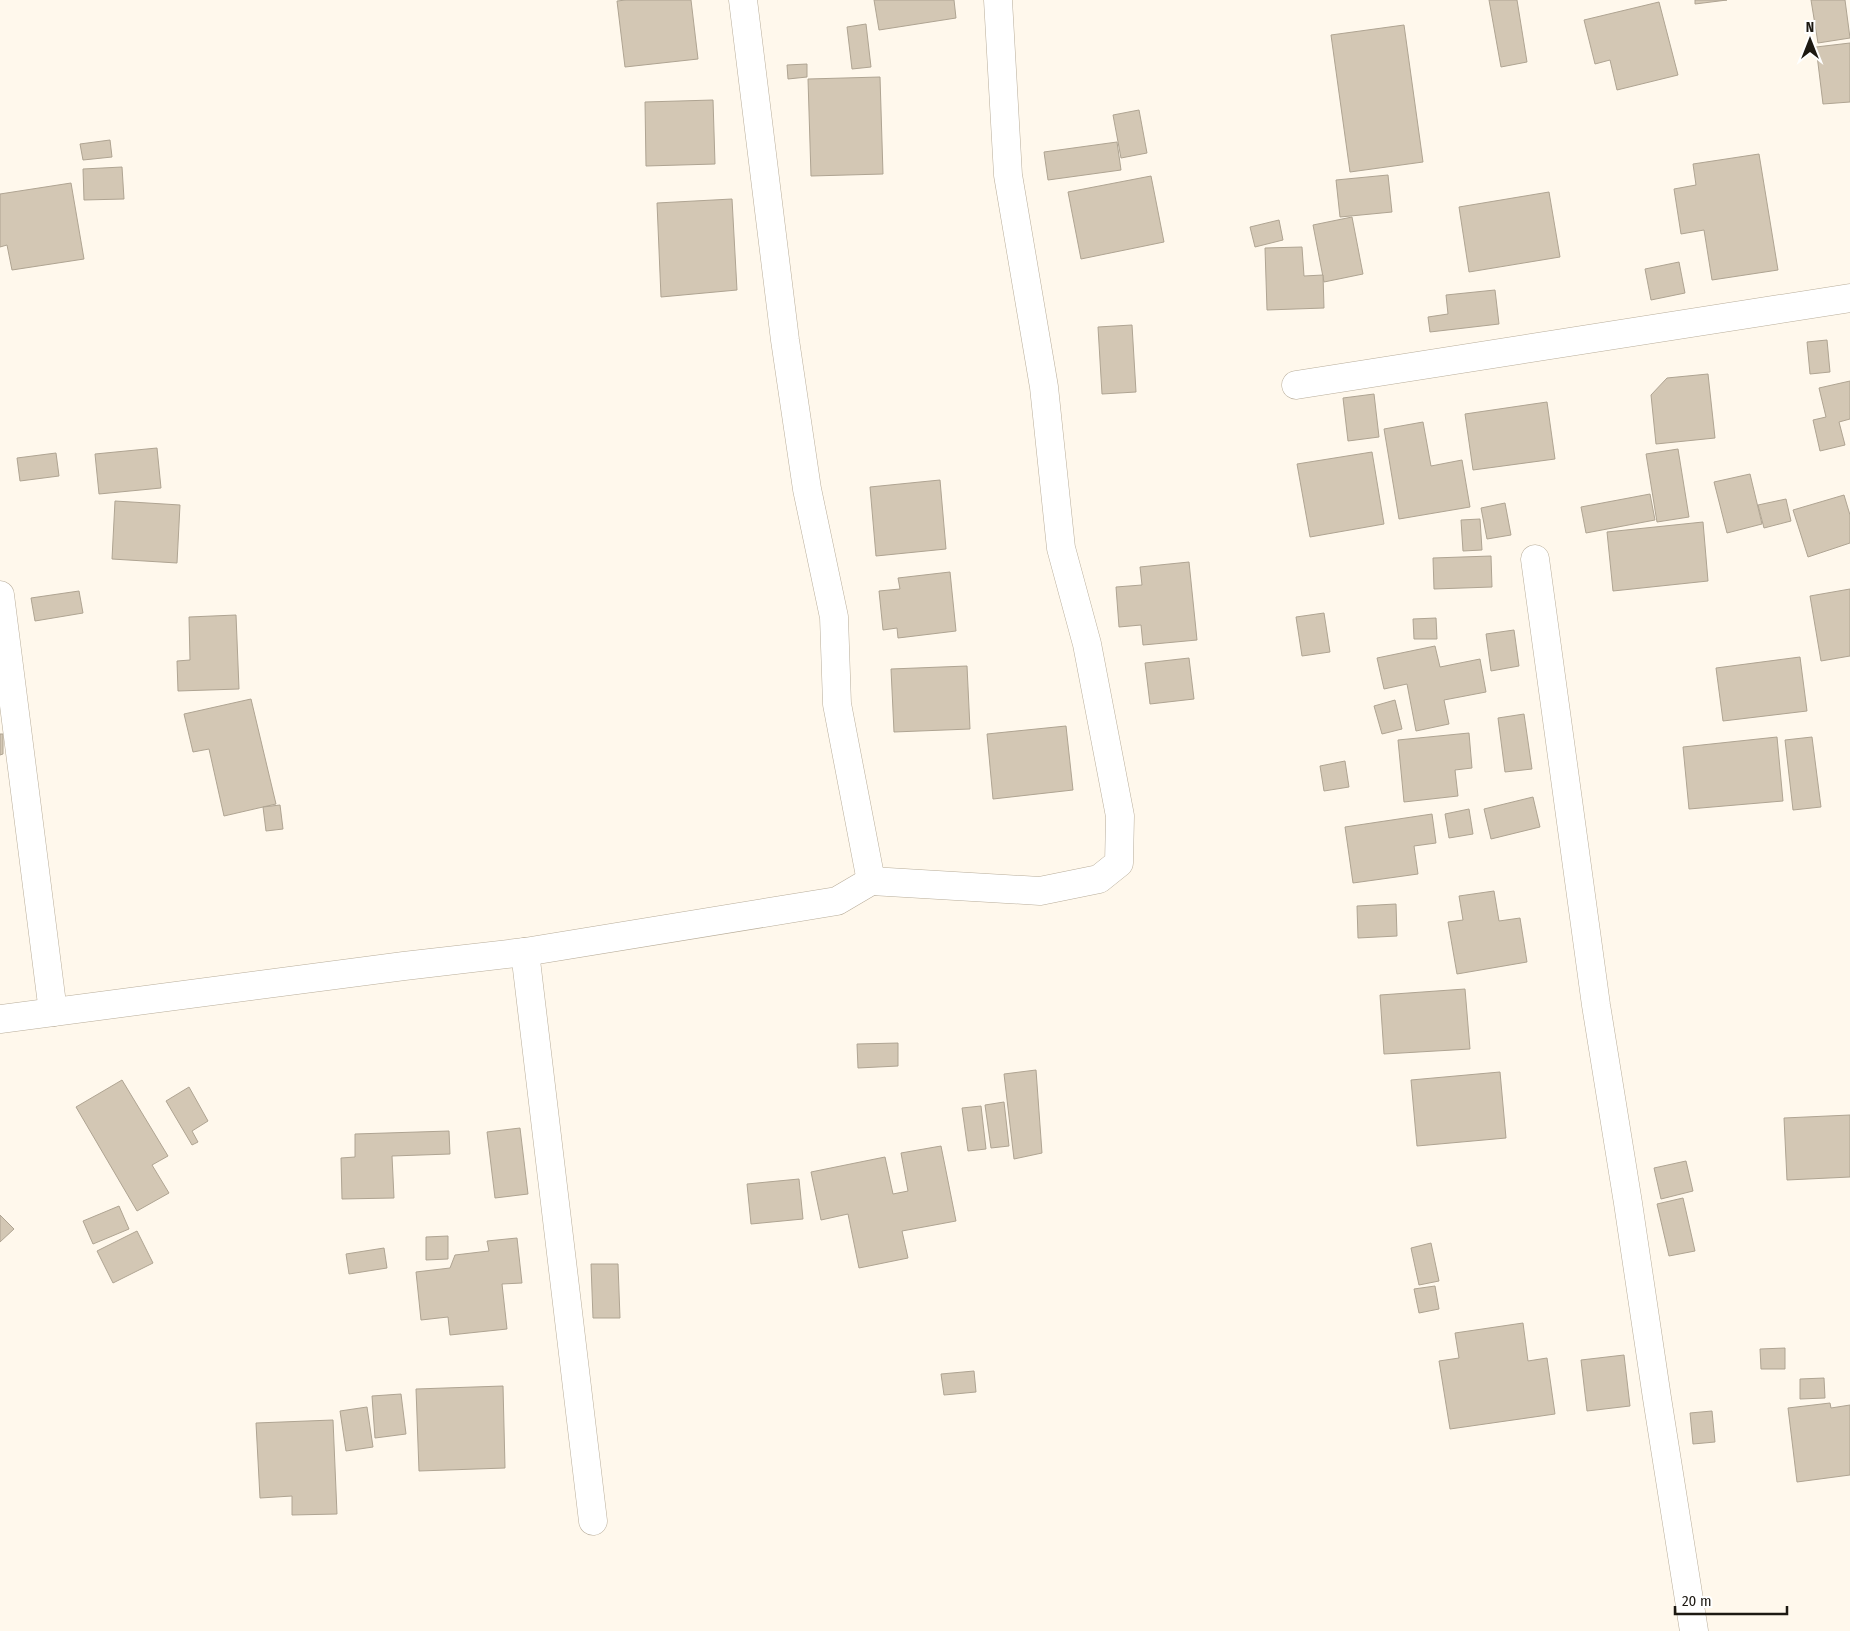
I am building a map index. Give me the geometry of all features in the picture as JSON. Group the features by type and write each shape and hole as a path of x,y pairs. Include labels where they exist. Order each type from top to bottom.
{"street":[{"path":"744,0 785,340 807,489 834,617 837,704 871,881"},
{"path":"0,1019 525,952 837,901 871,881 1040,891 1099,879 1119,863 1120,816 1087,644 1061,548 1044,387 1008,175 998,0"},
{"path":"1296,386 1850,298"},
{"path":"1535,559 1596,1005 1694,1631"},
{"path":"0,596 53,1012"},
{"path":"525,952 592,1521"}],"building":[{"path":"691,0 698,59 625,67 617,1"},
{"path":"874,0 954,0 956,18 879,30"},
{"path":"1489,0 1517,0 1527,62 1501,67"},
{"path":"1695,0 1727,0 1695,4"},
{"path":"1811,0 1845,0 1850,38 1818,43"},
{"path":"1659,2 1678,75 1617,90 1610,60 1595,64 1584,20"},
{"path":"866,24 871,67 852,69 847,27"},
{"path":"1404,25 1423,162 1350,172 1331,35"},
{"path":"1850,43 1850,102 1823,104 1816,47"},
{"path":"807,64 807,77 788,79 787,65"},
{"path":"880,77 883,174 811,176 808,79"},
{"path":"713,100 715,164 646,166 645,102"},
{"path":"1139,110 1147,153 1121,158 1113,115"},
{"path":"110,140 112,157 83,160 80,144"},
{"path":"1117,142 1121,170 1048,180 1044,152"},
{"path":"1759,154 1778,270 1712,280 1704,230 1681,234 1674,189 1696,185 1693,164"},
{"path":"122,167 124,199 84,200 83,169"},
{"path":"1388,175 1392,212 1340,217 1336,180"},
{"path":"1151,176 1164,242 1081,259 1068,192"},
{"path":"71,183 84,259 12,270 7,245 0,247 0,194"},
{"path":"1549,192 1560,257 1469,272 1459,207"},
{"path":"732,199 737,290 661,297 657,203"},
{"path":"1352,217 1363,274 1324,282 1313,225"},
{"path":"1279,220 1283,240 1255,247 1250,227"},
{"path":"1302,247 1304,276 1323,275 1324,308 1267,310 1265,248"},
{"path":"1679,262 1685,293 1651,300 1645,269"},
{"path":"1495,290 1499,324 1430,332 1428,317 1448,314 1446,295"},
{"path":"1132,325 1136,392 1102,394 1098,327"},
{"path":"1827,340 1830,372 1810,374 1807,342"},
{"path":"1708,374 1715,438 1656,444 1651,395 1667,378"},
{"path":"1850,381 1850,419 1839,422 1845,445 1820,451 1813,420 1826,417 1819,388"},
{"path":"1374,394 1379,437 1348,441 1343,398"},
{"path":"1547,402 1555,459 1473,470 1465,414"},
{"path":"1423,422 1431,466 1462,460 1470,507 1399,519 1384,429"},
{"path":"157,448 161,488 99,494 95,454"},
{"path":"1678,449 1689,517 1657,522 1646,454"},
{"path":"1372,452 1384,524 1310,537 1297,464"},
{"path":"56,453 59,476 20,481 17,458"},
{"path":"1750,474 1762,524 1727,533 1714,482"},
{"path":"940,480 946,549 876,556 870,487"},
{"path":"1650,494 1655,520 1586,533 1581,507"},
{"path":"1844,495 1850,515 1850,543 1808,557 1793,510"},
{"path":"1786,499 1791,521 1764,528 1758,505"},
{"path":"115,501 180,505 177,563 112,559"},
{"path":"1505,503 1511,535 1487,539 1481,508"},
{"path":"1480,519 1482,550 1463,551 1461,520"},
{"path":"1703,522 1708,581 1613,591 1607,532"},
{"path":"1491,556 1492,587 1434,589 1433,558"},
{"path":"1189,562 1197,640 1143,645 1141,625 1119,627 1116,587 1142,585 1140,567"},
{"path":"950,572 956,631 898,638 897,628 883,630 879,591 900,589 898,578"},
{"path":"1850,589 1850,656 1821,661 1810,596"},
{"path":"79,591 83,613 35,621 31,598"},
{"path":"1324,613 1330,652 1302,656 1296,617"},
{"path":"236,615 239,689 178,691 177,661 190,660 189,617"},
{"path":"1436,618 1437,639 1414,639 1413,619"},
{"path":"1514,630 1519,666 1491,671 1486,634"},
{"path":"1435,646 1440,667 1480,659 1486,692 1444,700 1449,724 1416,731 1407,684 1384,689 1377,658"},
{"path":"1800,657 1807,711 1723,721 1716,668"},
{"path":"1189,658 1194,699 1150,704 1145,663"},
{"path":"967,666 970,729 894,732 891,669"},
{"path":"251,699 276,804 224,816 209,749 193,752 184,714"},
{"path":"1395,700 1402,729 1382,734 1374,706"},
{"path":"1524,714 1532,769 1505,772 1498,718"},
{"path":"1066,726 1073,790 993,799 987,734"},
{"path":"1469,733 1472,768 1455,770 1458,796 1404,802 1398,740"},
{"path":"0,734 3,734 3,754 0,755"},
{"path":"1777,737 1783,801 1689,809 1683,747"},
{"path":"1812,737 1821,807 1793,810 1785,740"},
{"path":"1345,761 1349,787 1324,791 1320,766"},
{"path":"1533,797 1540,827 1491,839 1484,809"},
{"path":"280,805 283,829 266,831 263,807"},
{"path":"1469,809 1473,834 1449,838 1445,814"},
{"path":"1432,814 1436,843 1414,846 1418,874 1353,883 1345,827"},
{"path":"1494,891 1499,921 1520,918 1527,962 1457,974 1448,922 1463,920 1459,896"},
{"path":"1396,904 1397,936 1358,938 1357,906"},
{"path":"1465,989 1470,1049 1384,1054 1380,995"},
{"path":"898,1043 898,1066 858,1068 857,1044"},
{"path":"1036,1070 1042,1153 1014,1159 1004,1074"},
{"path":"1500,1072 1506,1138 1417,1146 1411,1080"},
{"path":"122,1080 168,1156 152,1165 169,1193 137,1211 76,1107"},
{"path":"189,1087 208,1121 192,1131 198,1142 192,1145 166,1101"},
{"path":"1004,1102 1009,1146 991,1148 985,1105"},
{"path":"981,1106 986,1149 968,1151 962,1108"},
{"path":"1850,1115 1850,1177 1787,1180 1784,1118"},
{"path":"520,1128 528,1194 495,1198 487,1132"},
{"path":"449,1131 450,1154 392,1156 394,1198 342,1199 341,1158 355,1157 355,1134"},
{"path":"941,1146 956,1221 902,1231 908,1258 859,1268 848,1214 821,1220 811,1172 885,1157 893,1194 908,1191 901,1153"},
{"path":"1686,1161 1693,1191 1661,1199 1654,1168"},
{"path":"799,1179 803,1219 751,1224 747,1184"},
{"path":"1683,1198 1695,1251 1669,1256 1657,1204"},
{"path":"119,1206 129,1229 93,1244 83,1221"},
{"path":"0,1215 14,1229 0,1242"},
{"path":"137,1231 153,1263 113,1283 97,1251"},
{"path":"448,1236 448,1259 426,1260 426,1237"},
{"path":"517,1238 522,1283 502,1284 507,1329 450,1335 448,1317 421,1320 416,1272 450,1268 455,1255 489,1251 487,1241"},
{"path":"1431,1243 1439,1281 1419,1285 1411,1248"},
{"path":"384,1248 387,1268 349,1274 346,1254"},
{"path":"591,1264 618,1264 620,1318 593,1318"},
{"path":"1435,1286 1439,1309 1419,1313 1414,1289"},
{"path":"1523,1323 1528,1361 1547,1358 1555,1414 1450,1429 1439,1361 1459,1358 1455,1333"},
{"path":"1785,1348 1785,1369 1761,1369 1760,1349"},
{"path":"1624,1355 1630,1406 1587,1411 1581,1360"},
{"path":"974,1371 976,1392 944,1395 941,1374"},
{"path":"1824,1378 1825,1398 1800,1399 1800,1379"},
{"path":"503,1386 505,1468 419,1471 416,1389"},
{"path":"401,1394 406,1434 375,1438 372,1396"},
{"path":"1830,1403 1831,1408 1850,1405 1850,1475 1797,1482 1788,1408"},
{"path":"367,1407 373,1447 346,1451 340,1411"},
{"path":"1712,1411 1715,1442 1693,1444 1690,1413"},
{"path":"333,1420 337,1514 292,1515 292,1496 260,1498 256,1423"}]}
